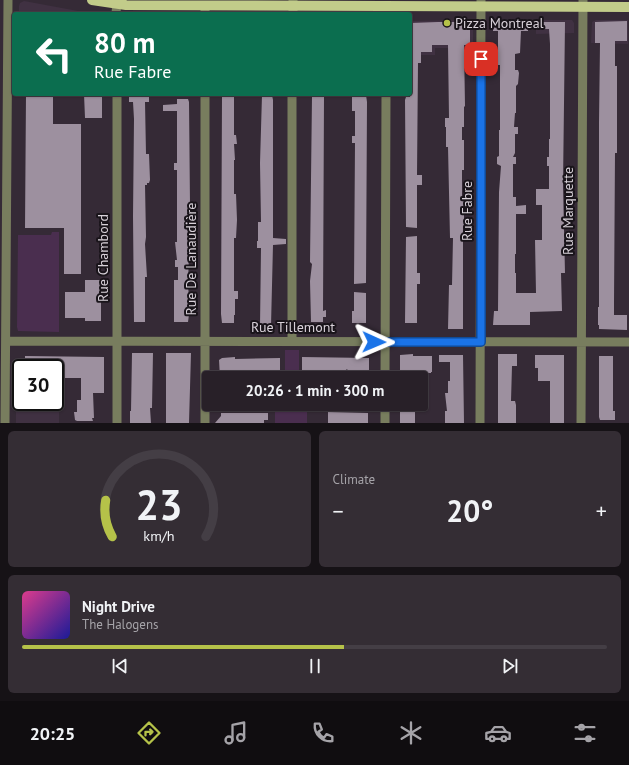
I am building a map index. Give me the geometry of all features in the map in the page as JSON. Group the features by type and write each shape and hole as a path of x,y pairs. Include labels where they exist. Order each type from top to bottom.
{"main road":[{"path":"92,0 117,6 205,10 293,7 387,10 481,3 583,4 629,7"}],"street":[{"path":"5,423 8,0"},
{"name":"Rue Fabre","path":"480,423 481,3"},
{"name":"Rue Marquette","path":"581,423 583,4"},
{"name":"Rue Chambord","path":"117,423 118,96"},
{"name":"Rue De Lanaudière","path":"205,96 206,423"},
{"path":"292,96 292,341"},
{"path":"385,371 386,96"},
{"name":"Rue Tillemont","path":"6,341 629,342"},
{"path":"385,411 385,423"}],"shaded area":[{"path":"24,1 83,12 19,12 20,3"},
{"path":"469,20 473,23 473,48 435,48 435,55 412,55 412,21"},
{"path":"536,20 572,20 574,23 574,33 536,34"},
{"path":"596,20 628,20 628,44 591,43 592,22"},
{"path":"52,232 59,232 59,332 18,331 18,235 51,235"},
{"path":"285,350 299,350 299,371 285,371"},
{"path":"16,411 59,412 59,423 16,423"},
{"path":"275,411 307,411 307,423 275,423"}],"building":[{"path":"627,21 627,41 615,41 615,66 617,66 617,153 615,153 614,315 627,315 627,330 599,329 600,43 595,43 595,22"},
{"path":"470,22 470,45 464,45 465,106 464,127 462,127 462,140 464,140 464,170 462,170 462,197 464,197 463,329 448,329 449,285 452,285 453,238 450,238 448,147 446,147 445,127 445,118 449,118 448,45 432,45 432,52 421,52 421,63 418,63 417,175 422,175 422,185 417,185 417,228 406,227 405,100 406,97 412,96 412,23"},
{"path":"493,22 565,22 563,185 565,273 561,273 562,311 530,312 530,325 493,325 494,311 498,311 499,192 501,166 497,164 497,157 499,156 500,130 500,65 498,65 498,31 493,31","holes":["528,29 549,29 550,139 549,157 547,157 547,166 549,166 549,189 536,189 536,205 542,205 542,240 535,240 536,293 516,293 516,214 526,214 526,205 516,206 516,197 513,197 513,164 516,164 516,157 513,157 515,153 515,134 518,134 518,127 514,127 516,113 516,86 518,84 519,73 518,70 515,70 515,54 520,53 521,31 528,31"]},
{"path":"26,96 53,96 53,124 81,124 81,274 64,274 64,228 25,228"},
{"path":"84,96 102,96 102,118 85,118"},
{"path":"129,96 149,96 149,102 145,102 146,154 149,154 150,180 147,185 145,185 145,244 147,277 145,277 145,322 134,322 134,119 133,102 129,102"},
{"path":"222,96 234,96 234,135 236,135 237,144 234,144 234,194 236,194 237,220 236,238 234,238 234,291 238,291 238,299 235,299 234,323 222,323 221,314"},
{"path":"262,96 272,96 273,238 286,239 286,244 273,245 271,326 260,326 261,248 257,248 257,241 258,222 261,222 260,163"},
{"path":"312,96 324,97 323,311 326,310 326,317 323,317 323,322 311,322 310,281 312,264 310,262"},
{"path":"352,96 366,96 366,283 354,284 355,143 352,143 352,136 355,136 355,111 352,111"},
{"path":"177,99 188,99 189,102 190,205 188,205 190,218 188,286 190,307 188,322 174,322 174,280 178,280 178,267 175,267 175,260 177,260 175,242 177,242 177,170 174,170 174,163 177,163 177,111 163,111 163,105 177,104"},
{"path":"417,236 417,273 420,273 420,284 417,284 417,323 405,323 406,237"},
{"path":"85,280 101,280 101,321 85,321 85,318 65,318 65,292 85,292"},
{"path":"354,292 366,293 366,323 352,323 352,311 354,311"},
{"path":"132,353 153,353 152,408 150,408 151,423 130,423"},
{"path":"166,353 191,353 189,423 166,423"},
{"path":"413,354 413,356 432,356 432,372 400,371 400,355"},
{"path":"498,354 517,354 517,366 512,366 511,401 515,401 516,405 516,423 498,423"},
{"path":"439,355 463,355 464,423 445,423 445,411 447,411 445,393 448,393 448,381 450,381 450,362 439,362"},
{"path":"535,355 564,355 564,423 550,423 550,381 538,381 538,368 535,368"},
{"path":"25,356 104,357 104,393 93,393 93,421 75,420 74,412 77,412 77,400 81,400 81,378 64,378 64,359 25,359"},
{"path":"599,356 613,356 613,411 615,411 615,420 600,420 599,417"},
{"path":"302,357 369,358 369,371 348,371 347,369 345,371 302,371"},
{"path":"222,358 280,358 280,371 220,371 219,360"},
{"path":"400,411 415,411 415,423 400,423"},
{"path":"328,412 368,413 368,423 328,423"},
{"path":"221,413 268,413 268,420 264,420 264,423 215,423 221,416"}],"place":[{"name":"Pizza Montreal","path":"447,23"}],"route":[{"path":"374,342 481,342 481,59"}]}
